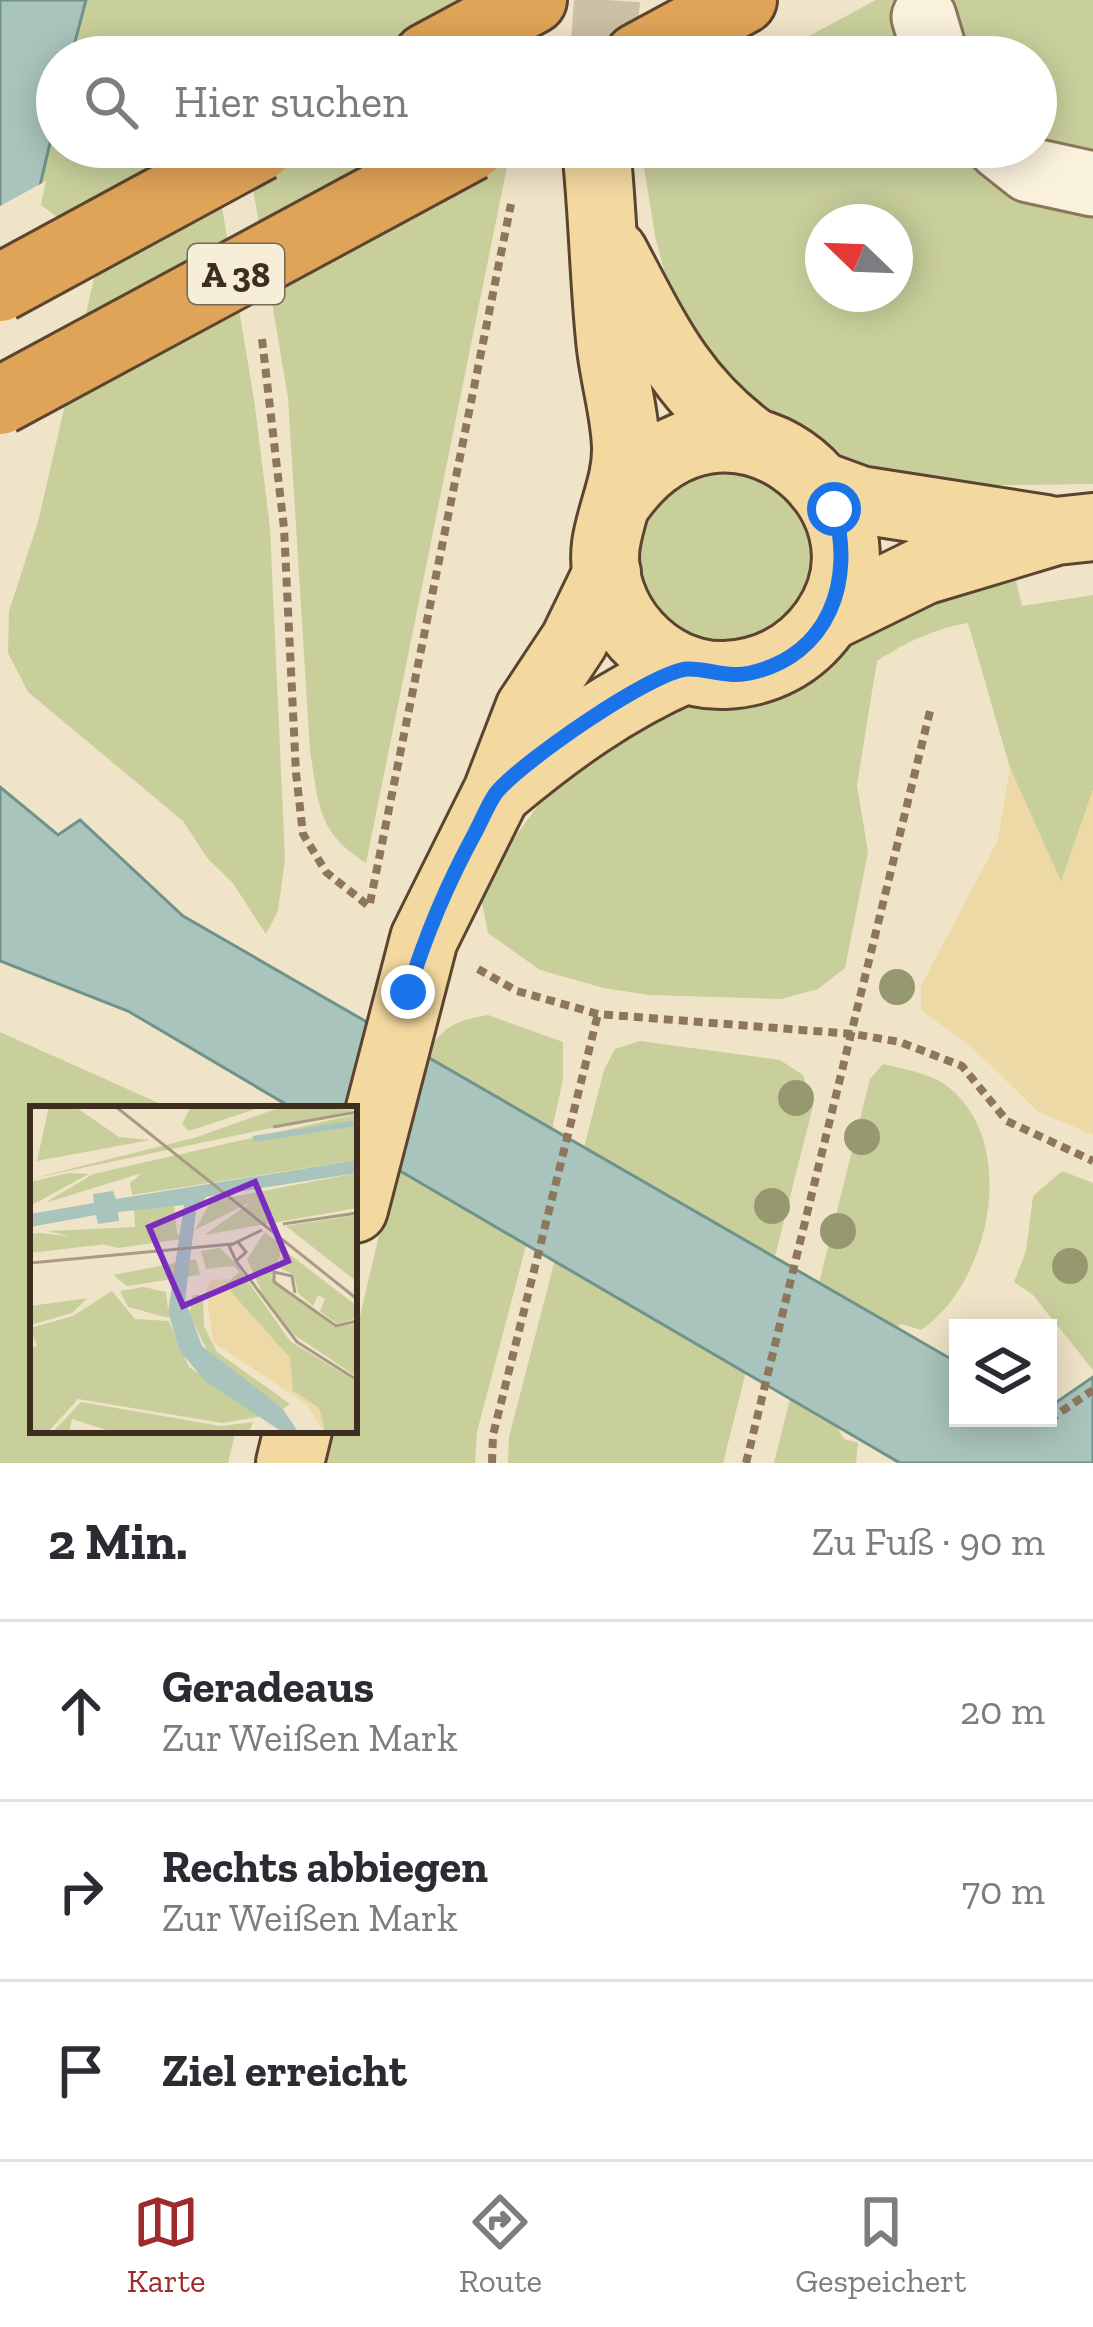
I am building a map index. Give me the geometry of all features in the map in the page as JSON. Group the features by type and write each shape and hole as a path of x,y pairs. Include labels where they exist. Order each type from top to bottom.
{"highway":[{"path":"466,36 532,0"},
{"path":"677,36 743,0"},
{"name":"A 38","path":"0,288 221,168"},
{"name":"A 38","path":"0,401 432,168"}],"main road":[{"path":"598,168 610,336 626,447 620,499 606,547 607,573 624,622 662,658 686,669 733,674 780,662 806,643 827,618 844,564 834,509 800,465 752,441 716,414 691,387 605,236"},
{"path":"620,499 635,478 676,447 727,437 752,441"},
{"path":"819,485 860,500 1074,529"},
{"path":"827,618 923,571 1074,529"},
{"path":"497,792 529,709 574,641 607,573"},
{"path":"357,1182 386,925 497,792 608,706 686,669"},
{"path":"290,1463 297,1433"}],"lane":[{"path":"1026,168 1093,184"}],"path":[{"path":"386,925 511,204"},
{"path":"262,339 284,528 303,835 326,872 386,925 517,991 598,1014 853,1034 900,1042 962,1066 1007,1121 1093,1161"},
{"path":"746,1463 931,707"},
{"path":"492,1463 494,1435 598,1014"},
{"path":"1057,1414 1093,1390"}],"green space":[{"path":"86,0 543,0 535,36 77,36"},
{"path":"876,0 911,0 916,36 809,36"},
{"path":"942,0 1093,0 1093,154 1057,150 1057,36 951,36"},
{"path":"43,168 216,168 270,528 285,859 278,911 266,934 183,821 28,692 8,653 9,611 38,522 101,248 35,201"},
{"path":"250,168 507,168 366,863 329,828 316,787 288,398"},
{"path":"644,168 1009,168 1093,213 1093,484 942,486 858,466 803,429 742,400 672,300"},
{"path":"722,466 756,473 785,492 804,521 811,555 804,589 785,618 756,637 722,644 688,637 659,618 640,589 633,555 640,521 659,492 688,473"},
{"path":"1016,581 1022,606 1093,595 1093,790 1061,883 1010,768 968,623 920,637 877,661 857,785 868,852 845,968 818,989 781,999 649,995 604,988 540,970 488,933 481,897 504,852 572,759 640,718 739,705 860,631 943,596"},
{"path":"488,1015 563,1042 563,1079 532,1223 477,1432 475,1463 323,1463 331,1433 357,1433 357,1328 418,1071 444,1031"},
{"path":"0,1032 165,1106 30,1106 30,1433 235,1433 228,1463 0,1463"},
{"path":"640,1041 780,1060 803,1075 813,1106 723,1463 508,1463 509,1437 604,1070 615,1049"},
{"path":"883,1064 937,1080 973,1115 985,1146 990,1180 978,1249 945,1309 921,1330 901,1324 890,1331 837,1427 844,1439 858,1443 856,1463 774,1463 870,1079"},
{"path":"1062,1171 1093,1183 1093,1370 1057,1319 1014,1282 1026,1251 1033,1196"}],"sand":[{"path":"1010,768 1061,881 1093,790 1093,1135 1037,1111 974,1049 921,1010 921,986 998,840"}],"water":[{"path":"0,0 86,0 77,36 36,36 36,168 44,168 0,356"},
{"path":"0,787 58,835 80,820 183,916 949,1358 949,1427 1057,1427 1057,1402 1093,1377 1093,1463 900,1463 357,1146 357,1106 289,1106 128,1011 0,961"}],"pier":[{"path":"46,181 6,358 0,362 0,206"}],"tunnel":[{"path":"604,36 607,0"}],"route":[{"path":"408,992 424,939 497,792 567,734 653,683 686,669 717,675 749,673 780,662 806,643 827,618 844,564 834,509"}]}
